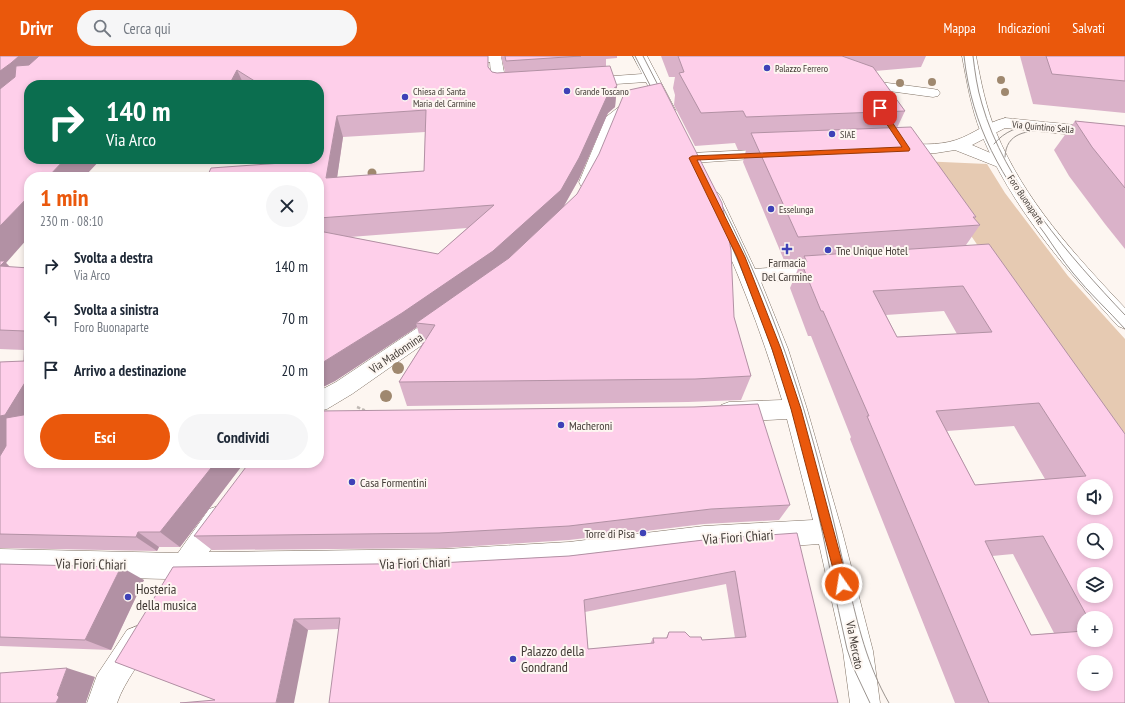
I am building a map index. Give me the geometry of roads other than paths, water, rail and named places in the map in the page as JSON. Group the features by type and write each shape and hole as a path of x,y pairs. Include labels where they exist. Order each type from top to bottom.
{"street":[{"path":"640,56 657,84 675,126"},
{"name":"Foro Buonaparte","path":"969,56 987,130 1017,189 1079,272 1125,321"},
{"path":"448,60 496,58 500,88 530,86"},
{"path":"843,77 863,83 933,93"},
{"path":"863,83 875,102"},
{"path":"569,84 657,84"},
{"path":"579,197 588,180 614,117 657,84"},
{"name":"Via Quintino Sella","path":"957,145 972,139 995,125 1005,123 1125,135"},
{"path":"896,134 911,156"},
{"path":"882,150 911,156 957,145 1004,164"},
{"name":"Via Mercato","path":"790,153 695,164 728,229 749,276 777,349 796,409 829,531 858,651 865,703"},
{"path":"749,276 843,269"},
{"name":"Via Madonnina","path":"324,413 344,388 459,309"},
{"path":"710,413 796,409"},
{"path":"166,594 183,566 232,500"},
{"name":"Via Fiori Chiari","path":"0,562 183,566 453,562 569,555 704,539 829,531"},
{"path":"102,703 108,686 149,620"},
{"path":"858,651 870,683 880,703"}],"tram line":[{"path":"635,56 655,95"},
{"path":"643,56 662,93"},
{"path":"964,56 968,82 982,129 991,151 1015,192 1085,288 1125,329"},
{"path":"973,56 977,86 996,142"},
{"path":"996,142 1012,130 1034,125 1081,128"},
{"path":"1005,157 1009,142 1019,134 1047,130"},
{"path":"996,142 1022,190 1041,217 1083,269 1125,315"},
{"path":"716,194 750,264 792,371 814,445 860,629 869,659 881,689 889,703"},
{"path":"724,229 752,294 787,393 814,495 847,649 853,667 870,703"}],"place":[{"name":"Palazzo Ferrero","path":"767,68"},
{"name":"Grande Toscano","path":"567,91"},
{"name":"Chiesa di Santa Maria del Carmine","path":"405,97"},
{"name":"SIAE","path":"832,134"},
{"name":"Esselunga","path":"771,209"},
{"name":"Farmacia Del Carmine","path":"787,249"},
{"name":"Tne Unique Hotel","path":"828,250"},
{"name":"Macheroni","path":"561,425"},
{"name":"Casa Formentini","path":"352,482"},
{"name":"Torre di Pisa","path":"643,533"},
{"name":"Hosteria della musica","path":"128,597"},
{"name":"Palazzo della Gondrand","path":"513,659"}]}
